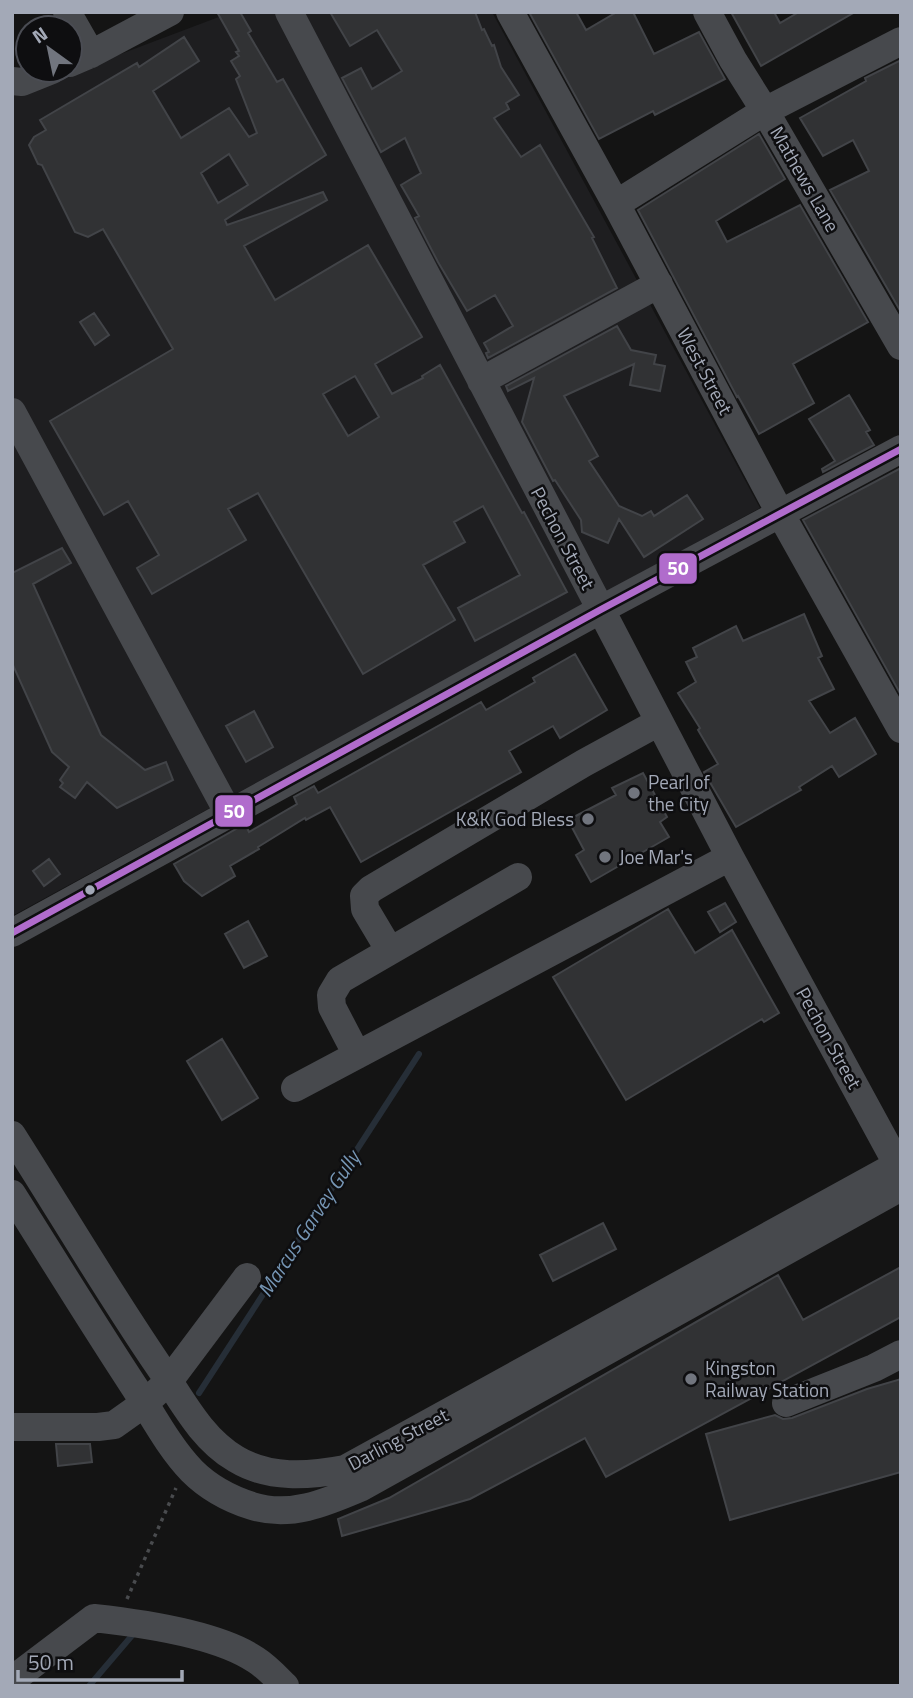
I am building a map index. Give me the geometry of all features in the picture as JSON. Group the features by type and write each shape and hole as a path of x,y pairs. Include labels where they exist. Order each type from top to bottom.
{"street":[{"path":"84,57 170,12"},
{"name":"Pechon Street","path":"289,12 600,610 900,1174"},
{"name":"West Street","path":"510,12 616,204 780,513 901,729"},
{"name":"Mathews Lane","path":"707,12 901,346"},
{"path":"616,204 765,111 901,41"},
{"path":"481,381 659,284"},
{"path":"12,412 229,814"},
{"path":"12,933 600,610 901,449"},
{"path":"390,951 365,909 364,896 371,889 584,763 659,722"},
{"path":"295,1088 730,857"},
{"path":"357,1055 332,1007 331,995 340,979 518,877"},
{"name":"Darling Street","path":"12,1135 138,1335 200,1427 218,1447 238,1460 267,1472 296,1476 345,1469 770,1247"},
{"name":"Darling Street","path":"12,1194 111,1353 192,1471 211,1488 271,1510 306,1508 360,1488 770,1247 900,1174"},
{"path":"12,1427 114,1425 145,1403 169,1381 247,1277"},
{"path":"111,1353 138,1335"},
{"path":"786,1403 874,1368 901,1354"},
{"path":"12,1679 94,1618 189,1634 230,1646 257,1660 285,1686"}],"path":[{"path":"113,1620 173,1495"}],"shaded area":[{"path":"232,12 492,12 760,508 12,916 12,87 28,89 41,84 84,84 84,68"}],"building":[{"path":"217,12 240,12 251,31 248,33 277,82 283,79 326,155 225,220 227,225 323,192 327,200 244,246 275,300 368,245 422,337 375,364 392,394 423,378 422,376 440,365 567,592 475,641 458,608 520,575 483,506 454,522 465,542 423,565 455,620 363,674 258,493 228,509 246,540 152,594 137,568 159,555 128,501 104,515 50,421 173,349 103,229 88,237 75,232 42,165 38,164 29,145 34,137 46,130 40,120 137,63 139,67 184,37 199,61 153,91 181,138 229,108 249,137 257,133 236,79 240,76 231,61 239,56 236,52 239,51","holes":["229,154 248,185 218,203 201,173","355,376 379,417 348,436 323,394"]},
{"path":"330,12 475,12 482,30 484,29 492,46 494,45 501,67 519,95 506,103 509,109 494,118 521,157 540,145 594,237 592,238 617,288 488,358 486,353 489,352 484,343 513,326 495,295 467,311 438,262 415,218 419,216 401,185 421,173 405,138 381,152 342,78 361,68 372,89 402,71 377,30 350,46"},
{"path":"529,12 576,12 586,30 617,12 633,12 654,54 699,32 725,79 655,115 653,111 599,139"},
{"path":"731,12 774,12 780,23 799,12 855,12 761,66"},
{"path":"901,60 901,312 830,190 869,171 853,140 823,156 800,118 866,81 865,78"},
{"path":"759,134 785,179 716,221 727,242 800,205 868,322 793,364 814,403 759,434 638,210"},
{"path":"94,313 109,335 95,345 80,322"},
{"path":"617,326 631,350 656,355 654,364 665,366 660,391 630,385 634,364 564,396 598,456 589,461 619,506 642,516 651,511 654,516 687,495 703,519 644,557 619,519 608,543 582,532 581,520 555,480 553,481 522,422 534,378 508,391 506,386"},
{"path":"849,395 870,430 866,432 874,445 823,472 822,469 835,461 809,419"},
{"path":"901,468 901,695 803,520"},
{"path":"62,548 71,563 33,584 101,735 145,770 166,762 173,780 117,808 87,782 75,798 60,787 63,783 60,780 69,767 52,752 12,663 12,573"},
{"path":"804,614 822,656 818,658 834,689 809,701 830,733 855,718 876,754 839,777 832,766 799,787 801,790 736,827 704,772 718,764 678,693 696,682 686,662 697,657 693,648 736,626 743,641"},
{"path":"575,654 607,710 560,738 553,726 509,751 521,772 361,862 330,807 306,820 305,818 230,866 235,876 202,896 184,881 174,864 245,824 249,832 297,804 294,797 314,786 318,793 481,702 486,710 535,682 533,678"},
{"path":"254,711 273,747 246,762 226,726"},
{"path":"643,773 667,817 660,822 669,837 591,882 576,855 584,850 568,820 616,795 612,788"},
{"path":"49,859 60,874 44,886 33,871"},
{"path":"725,903 736,922 720,932 708,912"},
{"path":"668,909 695,953 732,930 779,1013 764,1022 762,1019 626,1100 553,977"},
{"path":"248,921 267,956 244,968 225,934"},
{"path":"222,1039 258,1098 222,1120 187,1061"},
{"path":"603,1223 616,1249 553,1281 540,1255"},
{"name":"Kingston Railway Station","path":"901,1267 901,1317 606,1477 585,1438 470,1499 342,1536 338,1519 389,1498 778,1275 803,1320"},
{"path":"901,1379 901,1472 730,1520 706,1434 775,1415 783,1419 792,1418"},
{"path":"56,1444 90,1444 92,1462 58,1466"}],"waterway":[{"name":"Marcus Garvey Gully","path":"199,1393 419,1054"},
{"name":"Marcus Garvey Gully","path":"89,1686 135,1632"}],"transit line":[{"name":"50","path":"12,933 600,610 901,449"}],"place":[{"name":"Pearl of the City","path":"634,793"},
{"name":"K&K God Bless","path":"588,819"},
{"name":"Joe Mar's","path":"605,857"},
{"name":"Kingston Railway Station","path":"691,1379"}]}
